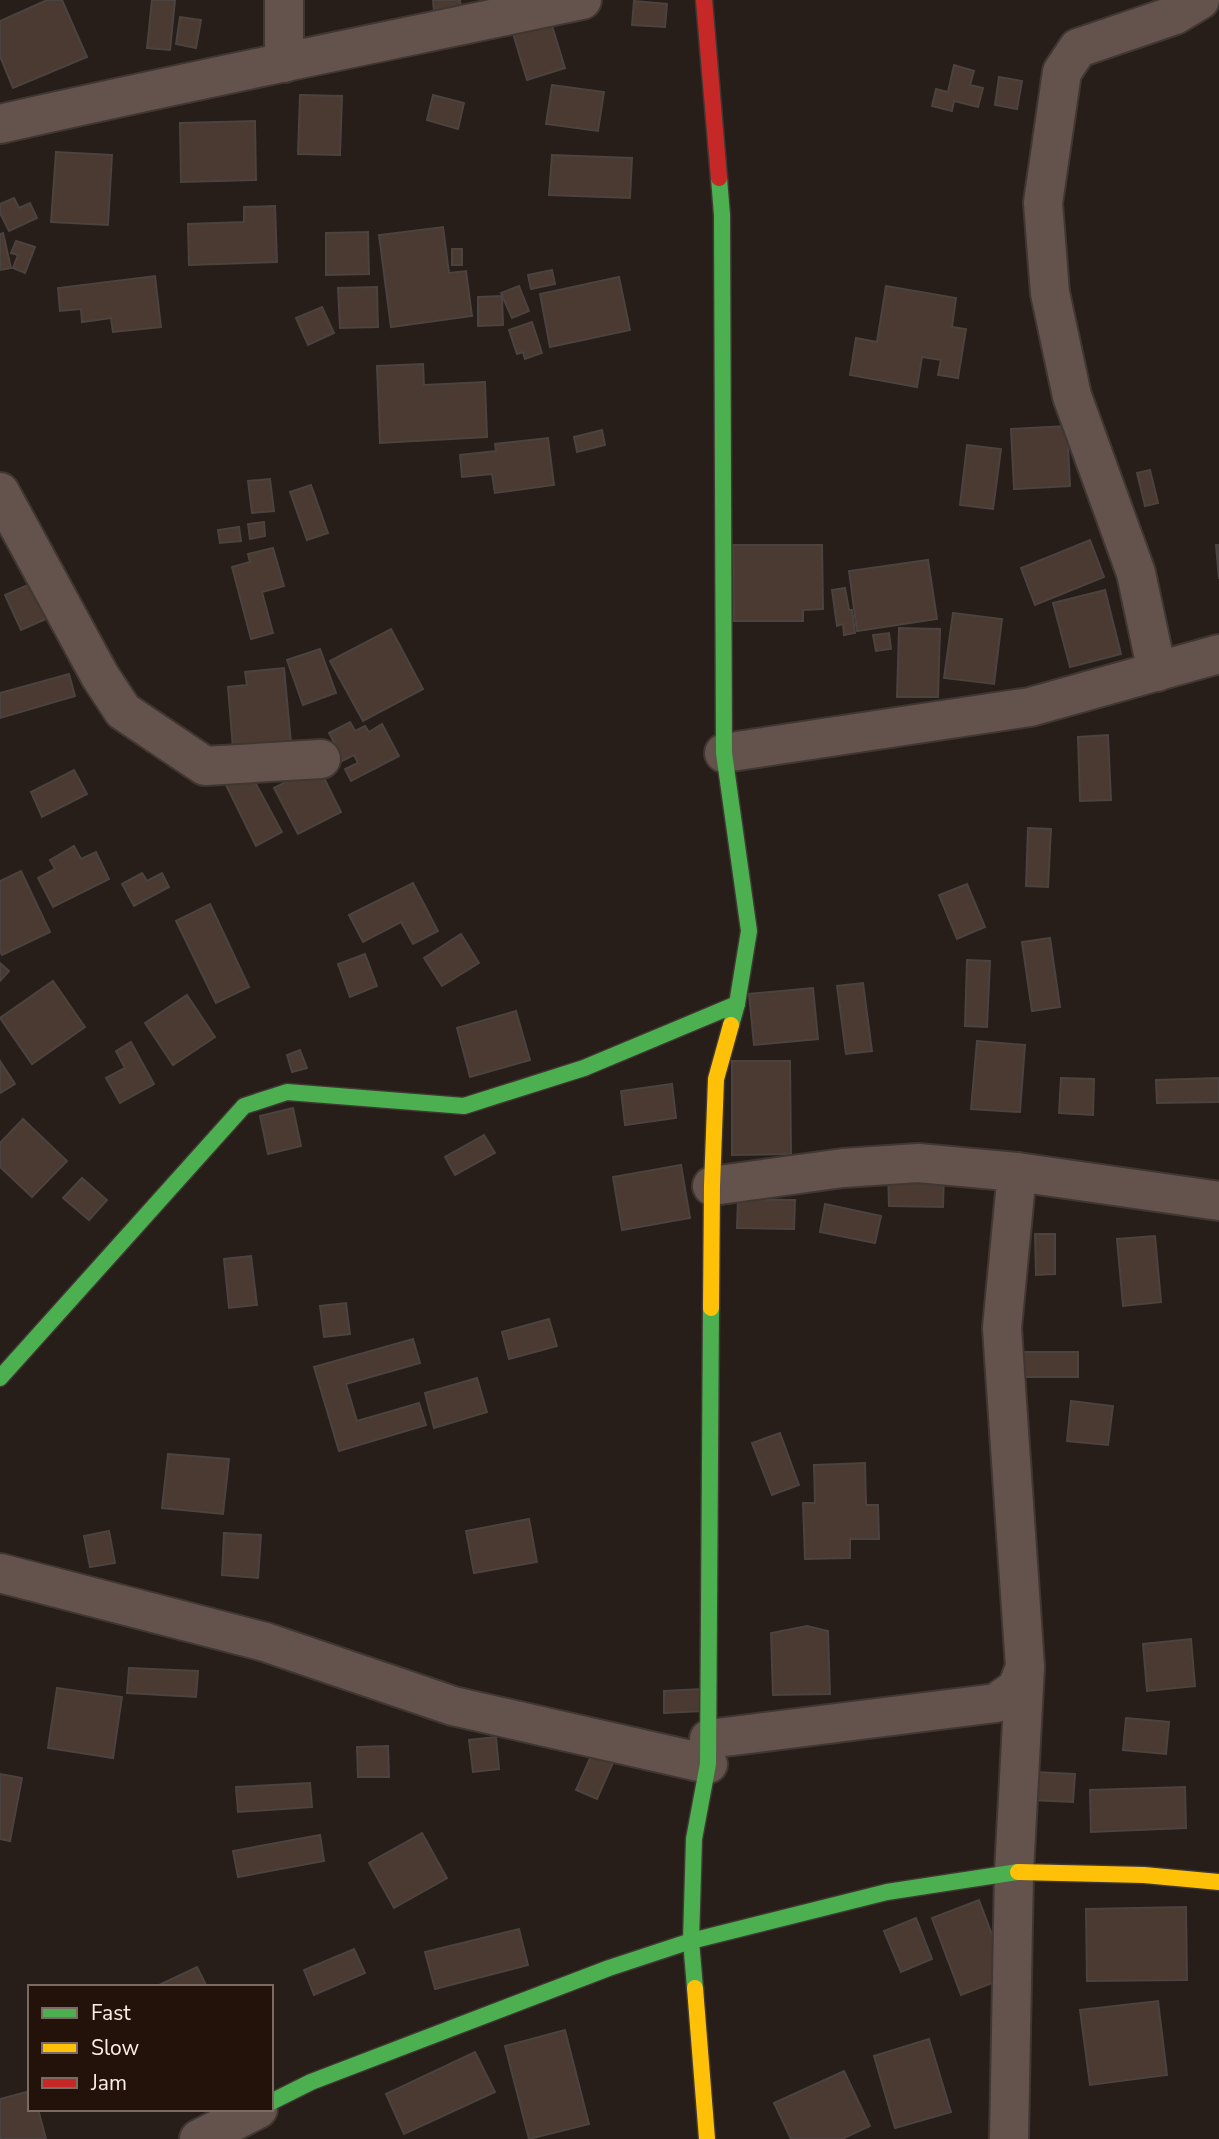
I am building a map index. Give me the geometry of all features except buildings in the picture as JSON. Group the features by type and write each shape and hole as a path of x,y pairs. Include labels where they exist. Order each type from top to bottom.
{"street":[{"path":"284,0 285,63"},
{"path":"0,124 582,0"},
{"path":"704,0 722,215 724,754 749,931 737,1004 716,1079 712,1186 708,1751 694,1839 691,1941 707,2139"},
{"path":"1157,672 1136,573 1072,396 1050,293 1043,203 1062,72 1078,48 1175,15 1200,0"},
{"path":"0,492 100,676 123,711 205,766 321,759"},
{"path":"724,754 1030,707 1219,654"},
{"path":"0,1378 244,1106 287,1092 464,1106 584,1068 737,1004"},
{"path":"712,1186 843,1168 918,1163 1017,1172 1219,1201"},
{"path":"1009,2139 1014,1872 1025,1667 1002,1328 1017,1172"},
{"path":"0,1573 265,1642 453,1706 708,1751 996,1703 1017,1688 1025,1667"},
{"path":"273,2101 311,2082 596,1973 691,1941 887,1892 1014,1872 1144,1875 1219,1882"},
{"path":"199,2139 254,2111"}],"traffic: fast":[{"path":"719,178 722,215 724,753 749,931 731,1025"},
{"path":"0,1378 244,1106 287,1092 464,1106 584,1068 737,1004"},
{"path":"695,1988 691,1941 694,1839 708,1764 711,1308"},
{"path":"273,2101 311,2082 609,1968 691,1941 887,1892 1018,1872"}],"traffic: slow":[{"path":"711,1308 716,1079 731,1025"},
{"path":"1018,1872 1144,1875 1219,1882"},
{"path":"695,1988 707,2139"}],"traffic: jam":[{"path":"704,0 719,178"}]}
